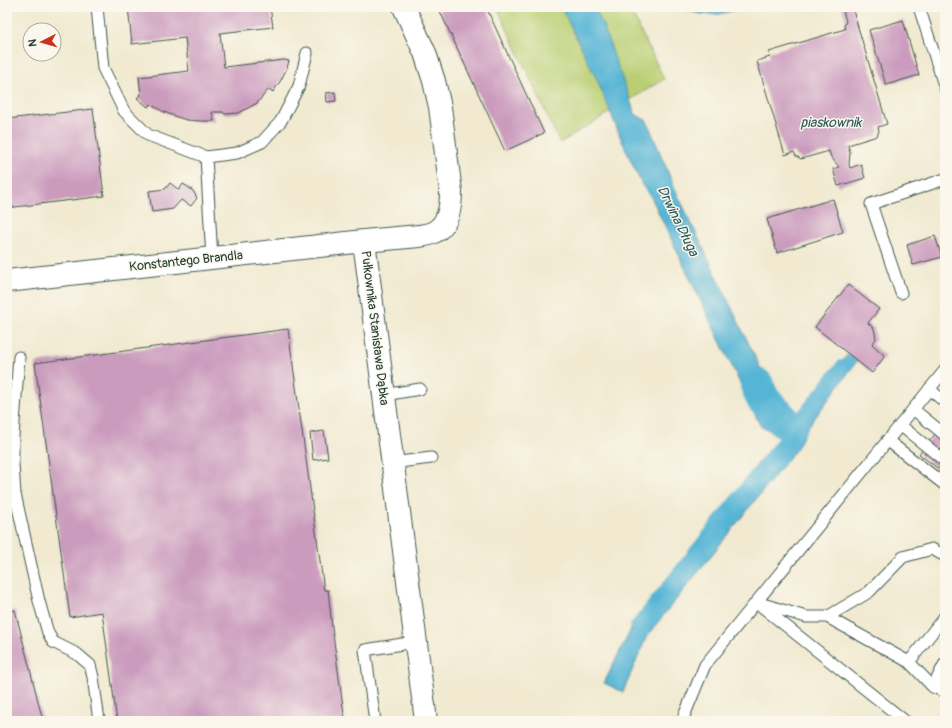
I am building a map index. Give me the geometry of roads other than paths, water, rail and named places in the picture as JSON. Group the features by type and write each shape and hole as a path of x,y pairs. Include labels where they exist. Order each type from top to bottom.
{"street":[{"name":"Pułkownika Stanisława Dąbka","path":"404,7 426,54 434,81 441,115 451,201 447,215 440,227 434,232 427,235 364,241 426,721"},
{"name":"Konstantego Brandla","path":"7,281 364,241"}],"lane":[{"path":"97,7 103,68 124,111 148,135 206,157 237,153 262,142 282,121 299,86 307,53"},
{"path":"919,7 945,88"},
{"path":"206,157 212,258"},
{"path":"901,293 871,204 945,179"},
{"path":"19,357 13,436 15,494 39,601 48,633 53,642 77,654 90,665 99,721"},
{"path":"682,721 705,665 945,370"},
{"path":"384,395 420,389"},
{"path":"929,389 945,402"},
{"path":"913,409 945,436"},
{"path":"900,425 945,461"},
{"path":"887,440 945,485"},
{"path":"392,463 431,458"},
{"path":"756,602 806,618 827,617 869,592 903,556 932,549 945,556"},
{"path":"756,602 905,721"},
{"path":"909,662 945,616"},
{"path":"827,617 909,662 933,687 945,692"},
{"path":"375,721 365,650 415,642"},
{"path":"933,687 945,663"}],"water":[{"path":"561,7 594,7 603,25 635,114 647,121 675,189 779,407 785,422 776,434 760,425 652,199 642,185 598,82"},
{"path":"677,7 741,7 725,13 702,14"},
{"path":"848,354 857,361 808,427 797,448 647,636 623,692 604,683 634,623"}],"waterway":[{"path":"633,625 840,363"},
{"name":"Drwina Długa","path":"757,385 763,399 790,426"}],"water label":[{"name":"piaskownik","path":"831,122"}]}
